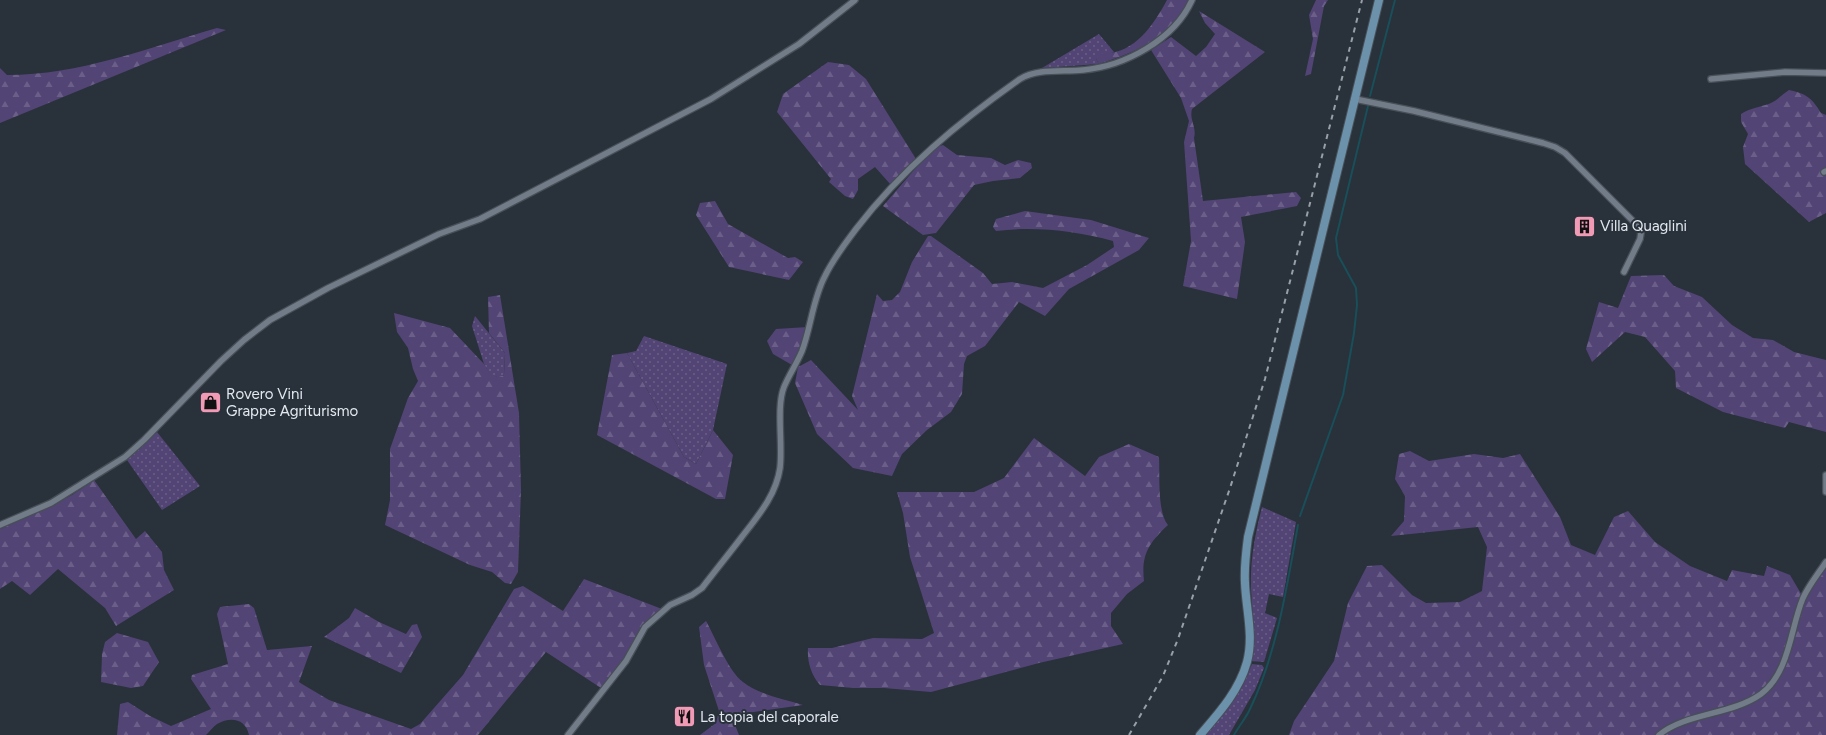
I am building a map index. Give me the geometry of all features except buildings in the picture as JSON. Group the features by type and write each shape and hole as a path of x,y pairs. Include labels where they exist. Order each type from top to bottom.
{"street":[{"path":"0,525 51,503 125,457 144,440 221,361 244,340 270,320 328,288 439,234 480,218 506,205 710,99 799,44 855,0"},
{"path":"568,735 626,661 644,627 670,605 692,595 702,588 763,510 774,492 779,477 782,455 781,400 783,388 802,352 818,291 824,276 869,213 931,147 951,130 1020,79 1031,73 1083,70 1101,67 1116,62 1153,44 1167,34 1186,12 1192,0"},
{"path":"1200,735 1230,698 1238,685 1248,660 1250,636 1245,582 1248,537 1380,0"},
{"path":"1711,79 1785,72 1826,73"},
{"path":"1355,99 1414,111 1543,143 1565,153 1637,225 1641,233 1640,239 1624,272"},
{"path":"1826,475 1826,492"},
{"path":"1659,735 1674,725 1744,703 1762,693 1778,674 1803,598 1826,562"}],"green space":[{"path":"1167,0 1189,0 1182,13 1163,34 1152,42 1099,64 1096,59 1100,53 1112,53 1122,50 1141,37 1155,20"},
{"path":"1316,0 1328,0 1324,6 1311,74 1305,76 1313,39 1309,15"},
{"path":"1199,11 1265,52 1192,109 1191,117 1195,130 1194,138 1203,201 1296,192 1301,198 1297,206 1241,217 1245,242 1237,299 1183,286 1191,241 1184,142 1189,121 1181,98 1151,50 1171,37 1196,56 1206,47 1215,34 1205,23"},
{"path":"217,28 226,30 0,123 0,68 7,75 34,74 60,70 113,59"},
{"path":"1099,34 1114,52 1096,59 1099,64 1042,68"},
{"path":"828,62 849,65 866,79 916,159 891,185 875,167 858,179 858,190 853,199 845,196 829,182 831,179 777,112 783,94"},
{"path":"1789,90 1808,97 1812,100 1821,113 1826,115 1826,213 1809,222 1745,164 1743,147 1748,134 1741,122 1741,114 1771,103"},
{"path":"943,145 957,155 991,158 1005,165 1018,160 1031,163 1032,168 1020,178 974,185 936,233 923,235 883,206 933,148"},
{"path":"715,201 728,224 788,258 795,257 803,262 789,280 729,267 696,215 700,203"},
{"path":"1025,211 1091,220 1149,238 1139,250 1069,289 1045,316 1019,302 985,346 967,356 964,364 962,394 951,412 927,430 902,454 892,476 853,468 817,434 795,383 798,367 811,360 858,410 852,396 877,294 883,301 892,300 900,292 912,262 928,236 931,236 983,273 992,284 1012,282 1043,288 1087,265 1114,247 1113,241 1070,232 1040,229 996,231 993,227 996,219"},
{"path":"1664,275 1674,286 1702,297 1732,325 1753,338 1773,340 1794,352 1826,360 1826,432 1789,422 1785,428 1723,412 1676,388 1675,371 1645,337 1625,332 1592,362 1586,349 1599,302 1618,308 1631,276"},
{"path":"500,295 519,413 521,490 518,572 511,584 505,583 492,572 470,565 385,525 390,500 390,449 408,398 418,381 413,369 408,348 397,332 394,313 450,328 484,364 490,374 498,377 504,375 505,353 489,333 488,297"},
{"path":"475,316 505,353 504,375 498,377 490,375 484,364 472,326"},
{"path":"808,327 800,350 792,365 773,354 767,341 776,329"},
{"path":"644,336 727,364 713,430 696,464 684,457 627,353 636,351"},
{"path":"627,353 684,457 696,464 713,430 733,455 725,499 716,499 597,435 612,355"},
{"path":"157,432 200,486 162,510 127,460"},
{"path":"1034,438 1085,476 1099,457 1129,444 1159,457 1159,483 1162,511 1164,519 1168,525 1151,544 1145,556 1143,572 1144,581 1127,594 1111,613 1111,626 1123,644 1039,663 931,692 820,685 810,668 808,648 832,648 873,638 922,639 934,633 910,557 903,513 897,492 974,492 1004,478"},
{"path":"1410,451 1429,461 1474,454 1503,458 1520,454 1560,517 1571,545 1595,555 1614,517 1628,511 1655,542 1690,566 1727,581 1732,570 1764,576 1767,566 1790,575 1803,597 1826,562 1826,735 1289,735 1294,721 1334,661 1348,603 1367,566 1382,565 1412,595 1426,603 1460,602 1482,591 1487,547 1478,527 1391,536 1404,521 1405,496 1395,479 1399,454"},
{"path":"94,480 136,539 145,531 162,552 164,570 174,590 116,626 105,608 58,569 30,595 12,581 0,589 0,529 72,495"},
{"path":"1262,507 1296,522 1283,597 1269,594 1265,613 1277,618 1264,662 1251,661 1253,634 1251,568 1255,537"},
{"path":"584,579 662,609 647,621 621,665 601,688 546,652 478,735 249,735 245,725 241,722 237,720 227,720 217,724 206,735 117,735 120,704 128,702 150,716 171,726 211,709 191,679 192,675 228,664 217,614 220,607 249,604 254,608 267,650 312,646 299,682 302,684 329,700 411,729 420,724 463,675 514,589 523,586 563,611"},
{"path":"355,608 379,622 406,634 412,625 417,624 422,637 401,673 324,637 349,618"},
{"path":"706,621 728,663 743,682 764,693 803,705 740,714 736,717 735,725 739,735 700,735 716,723 719,711 704,665 699,627"},
{"path":"117,633 148,642 159,662 143,686 131,688 101,682 102,654 105,642"},
{"path":"1252,664 1262,665 1264,668 1255,690 1229,735 1205,735 1232,702 1242,687"}],"waterway":[{"path":"1370,96 1395,0"},
{"path":"1300,516 1343,395 1354,333 1357,305 1356,288 1338,255 1336,238 1368,106"},
{"path":"1234,735 1247,716 1267,665 1280,619 1298,525"}],"railway":[{"path":"1129,735 1163,676 1178,639 1230,488 1265,379 1362,0"}],"place":[{"name":"Villa Quaglini","path":"1584,226"},
{"name":"Rovero Vini Grappe Agriturismo","path":"210,403"},
{"name":"La topia del caporale","path":"684,717"}]}
